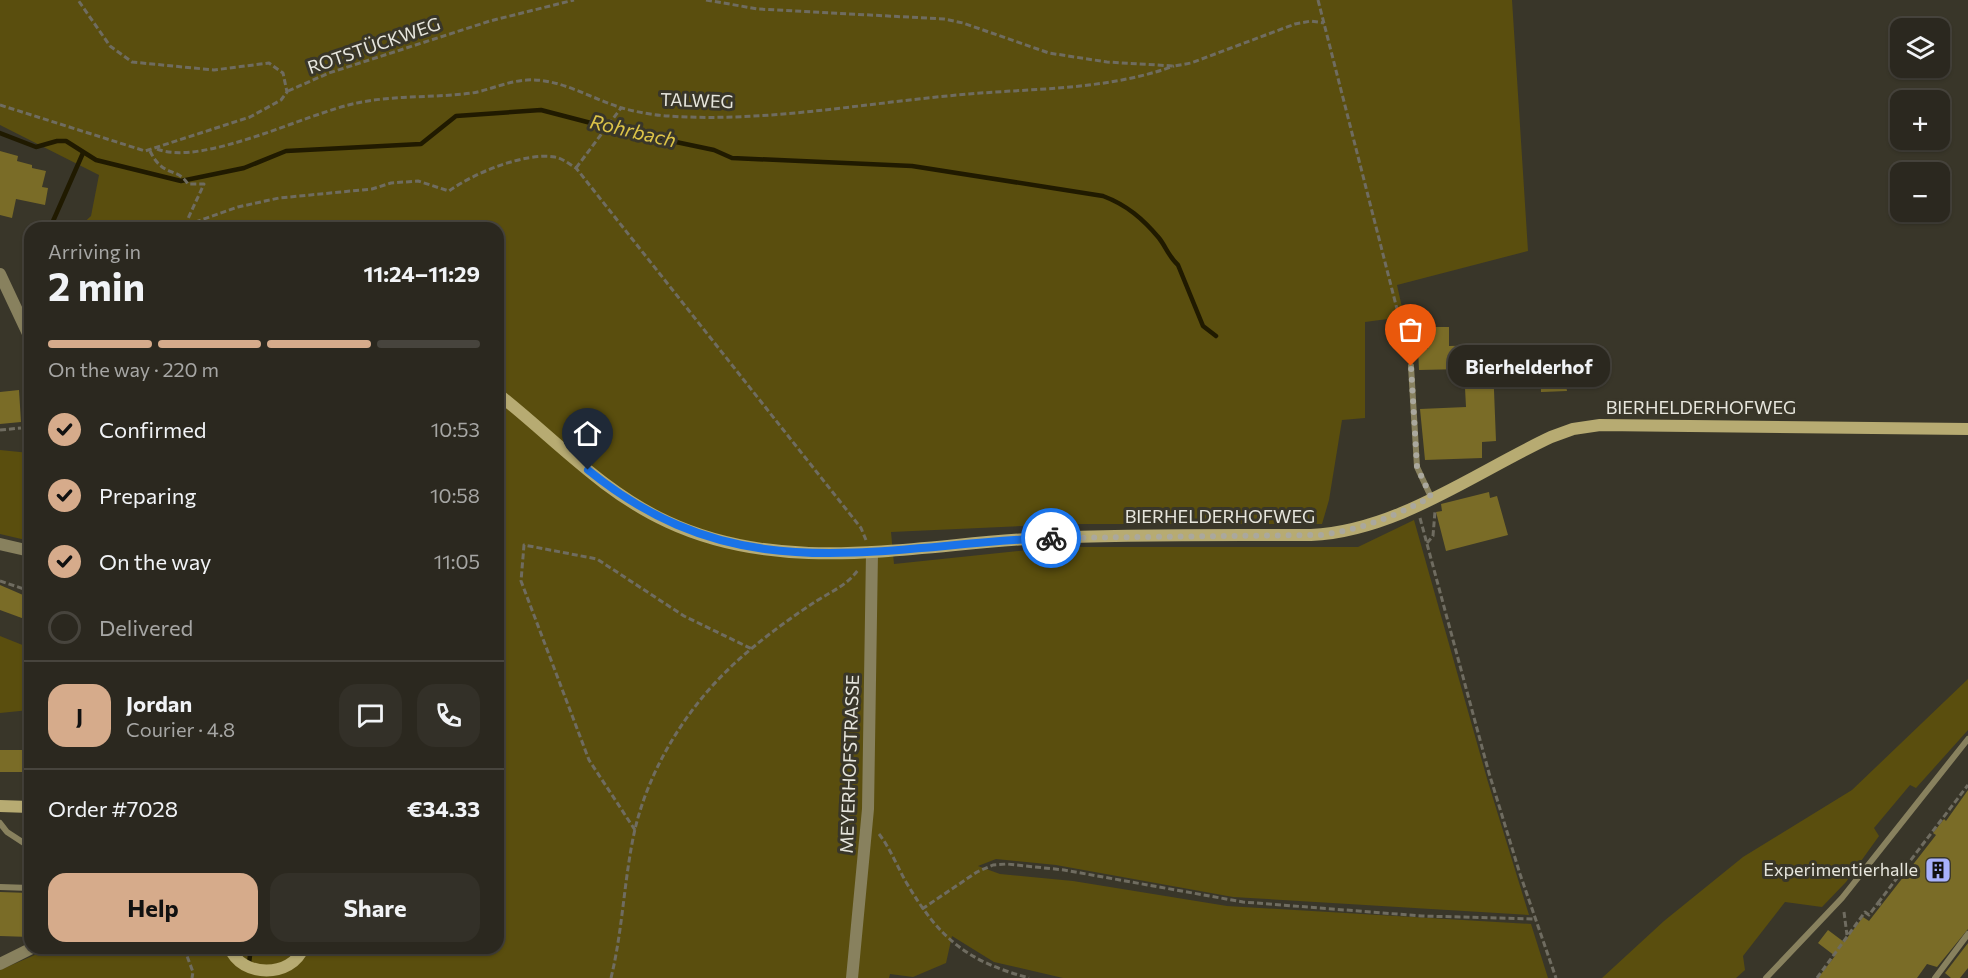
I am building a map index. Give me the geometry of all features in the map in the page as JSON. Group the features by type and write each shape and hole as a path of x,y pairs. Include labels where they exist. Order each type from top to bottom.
{"street":[{"path":"0,274 24,325"},
{"name":"BIERHELDERHOFWEG","path":"504,399 612,490 648,513 687,530 733,544 786,553 872,552 956,543 1066,537 1320,535 1359,529 1416,505 1551,437 1588,426 1968,429"},
{"path":"0,544 24,550"},
{"name":"MEYERHOFSTRASSE","path":"852,978 867,825 871,733 872,552"},
{"path":"0,806 24,807"},
{"path":"0,964 24,952"},
{"path":"233,954 236,961 244,969 268,976 281,974 292,967 300,954"}],"lane":[{"path":"1411,366 1417,467 1431,497"},
{"path":"1766,978 1842,898 1968,739"},
{"path":"0,823 7,832 24,843"},
{"path":"0,887 24,888"},
{"path":"1935,978 1968,934"}],"path":[{"path":"78,0 110,46 132,62 214,70 269,63 284,74 287,92"},
{"name":"ROTSTÜCKWEG","path":"157,149 250,117 281,100 287,92 329,73 490,21 574,0"},
{"path":"706,0 758,9 944,19 963,23 1049,53 1107,62 1174,66 1191,63 1295,24 1311,21 1324,23"},
{"path":"1318,0 1411,366"},
{"name":"TALWEG","path":"157,149 175,153 203,150 358,102 474,92 530,80 598,97 621,108 667,116 754,116 967,94 1086,88 1130,80 1174,66"},
{"path":"0,105 136,150 157,149"},
{"path":"576,168 621,108"},
{"path":"150,150 159,166 185,180 188,184 204,184 186,222"},
{"path":"194,222 249,204 279,198 372,189 391,183 418,181 449,191 466,179 540,156 558,157 576,168 861,528 872,552 848,583 817,601 752,649 717,681 674,737 648,789 635,830 611,978"},
{"path":"0,430 21,428"},
{"path":"1416,505 1486,763 1556,978"},
{"path":"1427,543 1433,536 1434,512 1441,507"},
{"path":"635,830 589,760 572,718 521,581 524,545 597,559 684,616 752,649"},
{"path":"0,581 24,589"},
{"path":"1817,978 1865,912 1869,915 1880,904 1968,785"},
{"path":"867,825 881,836 922,909 966,955 1029,978"},
{"path":"922,909 977,872 1007,864 1064,870 1243,902 1422,916 1535,919"},
{"path":"1842,898 1847,937"},
{"path":"186,954 193,972 192,978"}],"shaded area":[{"path":"0,0 1512,0 1528,251 1397,285 1403,312 1395,318 1365,322 1365,418 1342,420 1329,500 1322,524 1067,524 891,532 894,564 1057,547 1358,547 1414,520 1488,782 1529,915 1233,897 1056,865 996,859 978,866 1000,874 1073,881 1227,906 1531,924 1548,978 1063,978 994,962 952,936 946,963 913,977 890,974 889,978 0,978 0,970 37,954 504,954 504,222 84,222 91,216 99,175 0,125"},
{"path":"0,450 24,452 24,540 0,534"},
{"path":"0,636 24,646 24,711 0,713"},
{"path":"1968,679 1968,730 1916,788 1910,785 1874,828 1879,836 1846,882 1822,907 1785,902 1743,956 1745,970 1736,978 1602,978 1664,921 1743,857 1852,790"}],"building":[{"path":"0,151 18,156 17,161 32,165 32,168 46,171 42,187 48,188 45,205 16,199 12,218 0,215"},
{"path":"1428,327 1449,327 1449,346 1578,343 1579,351 1586,351 1587,384 1566,385 1567,391 1541,392 1540,364 1493,365 1496,441 1482,442 1482,458 1425,460 1420,409 1466,407 1464,369 1419,370 1418,349 1428,349"},
{"path":"19,390 21,422 0,424 0,392"},
{"path":"1489,492 1490,498 1497,496 1508,535 1446,551 1436,512 1442,511 1441,504"},
{"path":"0,585 24,595 24,619 0,610"},
{"path":"0,750 24,750 24,772 0,772"},
{"name":"Experimentierhalle","path":"1968,790 1968,929 1937,967 1927,964 1917,978 1818,978 1835,956 1818,943 1828,930 1844,942 1863,917 1869,921 1936,835 1933,833 1944,819 1946,821"},
{"path":"0,892 24,893 24,937 0,936"},
{"path":"1968,943 1968,968 1960,978 1951,978 1945,973"}],"waterway":[{"name":"Rohrbach","path":"0,133 36,147 66,141 96,160 181,181 244,168 286,151 421,144 456,116 541,110 614,129 714,150 732,158 912,166 1103,196 1134,213 1159,238 1178,265 1203,326 1216,336"},
{"path":"53,222 83,153"},
{"path":"249,963 250,954"}],"way so far":[{"path":"1051,538 1320,535 1359,529 1416,505 1431,497 1417,467 1411,366"}],"place":[{"name":"Bierhelderhof","path":"1411,366"},
{"name":"Experimentierhalle","path":"1938,870"}],"route":[{"path":"588,470 612,490 648,513 687,530 733,544 786,553 872,552 956,543 1051,538"}]}
